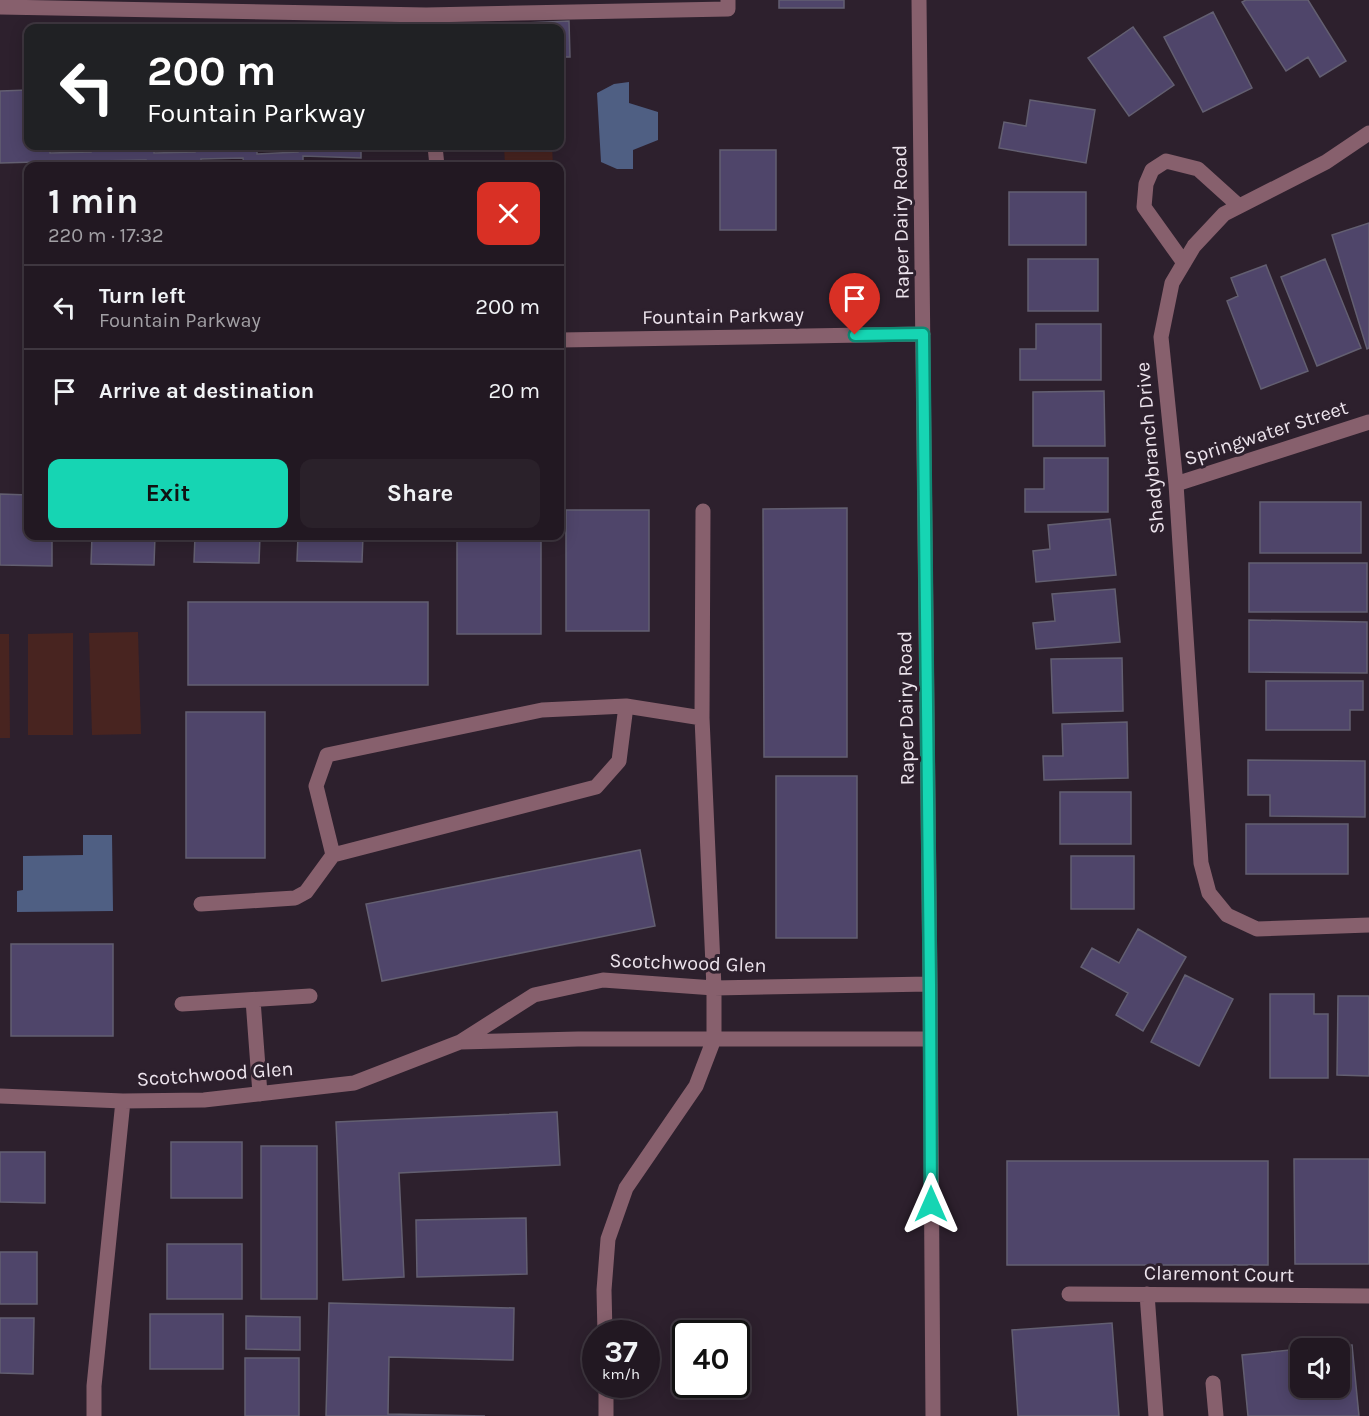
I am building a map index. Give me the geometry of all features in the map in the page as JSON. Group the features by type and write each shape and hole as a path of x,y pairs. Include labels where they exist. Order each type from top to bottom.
{"street":[{"path":"0,7 426,22 728,9 728,0"},
{"name":"Raper Dairy Road","path":"919,0 933,1416"},
{"name":"Shadybranch Drive","path":"1369,133 1326,162 1224,214 1194,246 1172,283 1161,338 1176,484 1202,863 1209,893 1227,915 1257,929 1369,925"},
{"path":"1184,263 1144,207 1146,184 1152,170 1166,161 1198,169 1239,206"},
{"name":"Fountain Parkway","path":"564,340 923,334"},
{"name":"Springwater Street","path":"1176,484 1369,423"},
{"path":"605,1320 604,1290 608,1239 626,1188 696,1086 714,1038 714,988 702,718 703,511"},
{"path":"333,855 316,786 327,755 542,710 626,706 702,718"},
{"path":"201,904 295,898 306,892 333,855 596,787 619,761 626,706"},
{"name":"Scotchwood Glen","path":"0,1096 123,1101 204,1100 354,1083 460,1042 534,995 603,980 714,988 930,984"},
{"path":"182,1004 310,996"},
{"path":"254,1000 260,1094"},
{"name":"Scotchwood Glen","path":"460,1042 578,1038 930,1038"},
{"path":"94,1416 93,1386 123,1101"},
{"name":"Claremont Court","path":"1069,1294 1369,1296"},
{"path":"1147,1294 1156,1416"},
{"path":"1213,1383 1216,1416"},
{"path":"606,1398 606,1416"}],"shaded area":[{"path":"504,150 552,150 553,162 505,162"},
{"path":"138,632 141,734 92,735 89,633"},
{"path":"73,633 73,735 28,735 28,634"},
{"path":"0,634 9,634 10,738 0,738"}],"water":[{"path":"629,82 629,103 658,112 658,140 633,150 633,169 617,169 601,162 597,93 614,84"},
{"path":"83,835 112,835 113,911 17,912 17,891 23,890 23,856 83,855"}],"building":[{"path":"779,0 844,0 844,8 779,8"},
{"path":"1246,0 1308,0 1346,61 1320,77 1308,57 1286,71 1242,2"},
{"path":"1213,12 1252,88 1203,112 1164,37"},
{"path":"569,21 570,57 564,57 564,24 500,24"},
{"path":"1133,27 1174,85 1129,116 1088,58"},
{"path":"24,90 24,150 50,150 50,153 91,152 91,150 154,150 154,153 195,152 195,150 257,150 257,154 298,152 298,150 361,150 361,158 303,156 303,162 244,162 243,158 201,159 201,162 146,162 146,160 0,163 0,91"},
{"path":"1030,100 1095,110 1086,163 999,148 1004,122 1026,126"},
{"path":"720,150 776,150 776,230 720,230"},
{"path":"1009,192 1086,192 1086,245 1009,245"},
{"path":"1369,223 1369,348 1367,349 1332,235"},
{"path":"1028,259 1098,259 1098,311 1028,311"},
{"path":"1325,259 1361,348 1317,366 1281,277"},
{"path":"1266,265 1308,371 1261,389 1227,301 1238,296 1231,278"},
{"path":"1036,324 1101,324 1101,380 1020,380 1020,349 1036,349"},
{"path":"1104,391 1105,446 1033,446 1033,392"},
{"path":"1044,458 1108,458 1108,512 1025,512 1025,489 1044,489"},
{"path":"0,494 24,495 24,540 52,540 52,566 0,565"},
{"path":"1260,502 1361,502 1361,553 1260,553"},
{"path":"847,508 847,757 764,757 763,509"},
{"path":"566,510 649,510 649,631 566,631"},
{"path":"1110,519 1116,575 1036,582 1033,551 1050,549 1048,525"},
{"path":"92,540 155,540 154,565 91,564"},
{"path":"195,540 260,540 259,563 194,562"},
{"path":"298,540 363,540 362,562 297,561"},
{"path":"457,540 541,540 541,634 457,634"},
{"path":"1249,563 1367,563 1367,612 1249,612"},
{"path":"1115,589 1120,642 1036,649 1033,623 1055,621 1052,594"},
{"path":"188,602 428,602 428,685 188,685"},
{"path":"1249,620 1367,622 1367,673 1249,672"},
{"path":"1122,658 1123,711 1053,713 1051,659"},
{"path":"1266,681 1363,681 1363,710 1350,710 1350,730 1266,730"},
{"path":"186,712 265,712 265,858 186,858"},
{"path":"1127,722 1128,778 1044,780 1043,756 1063,756 1062,724"},
{"path":"1248,760 1365,761 1365,817 1270,816 1270,795 1248,795"},
{"path":"776,776 857,776 857,938 776,938"},
{"path":"1060,792 1131,792 1131,844 1060,844"},
{"path":"1246,824 1348,824 1348,874 1246,874"},
{"path":"640,850 655,926 382,981 366,904"},
{"path":"1071,856 1134,856 1134,909 1071,909"},
{"path":"1138,929 1186,957 1143,1031 1116,1015 1128,993 1081,967 1092,948 1119,963"},
{"path":"11,944 113,944 113,1036 11,1036"},
{"path":"1185,975 1233,999 1199,1066 1151,1042"},
{"path":"1270,994 1314,994 1314,1014 1328,1014 1328,1078 1270,1078"},
{"path":"1338,996 1369,996 1369,1076 1337,1075"},
{"path":"557,1112 560,1165 399,1173 404,1277 343,1280 336,1122"},
{"path":"171,1142 242,1142 242,1198 171,1198"},
{"path":"261,1146 317,1146 317,1299 261,1299"},
{"path":"0,1152 45,1152 45,1203 0,1202"},
{"path":"1294,1159 1369,1159 1369,1264 1295,1264"},
{"path":"1007,1161 1268,1161 1268,1265 1007,1265"},
{"path":"526,1218 527,1274 417,1277 416,1220"},
{"path":"167,1244 242,1244 242,1299 167,1299"},
{"path":"0,1252 37,1252 37,1304 0,1304"},
{"path":"329,1303 514,1308 513,1360 389,1357 388,1414 485,1416 326,1416"},
{"path":"150,1314 223,1314 223,1369 150,1369"},
{"path":"246,1316 300,1317 300,1350 246,1349"},
{"path":"0,1318 34,1318 33,1374 0,1373"},
{"path":"1112,1323 1119,1416 1018,1416 1012,1330"},
{"path":"1350,1345 1352,1345 1359,1416 1248,1416 1242,1355 1290,1350 1290,1398 1350,1398"},
{"path":"245,1358 299,1358 299,1416 245,1416"}],"route":[{"path":"855,335 923,334 931,1204"}]}
